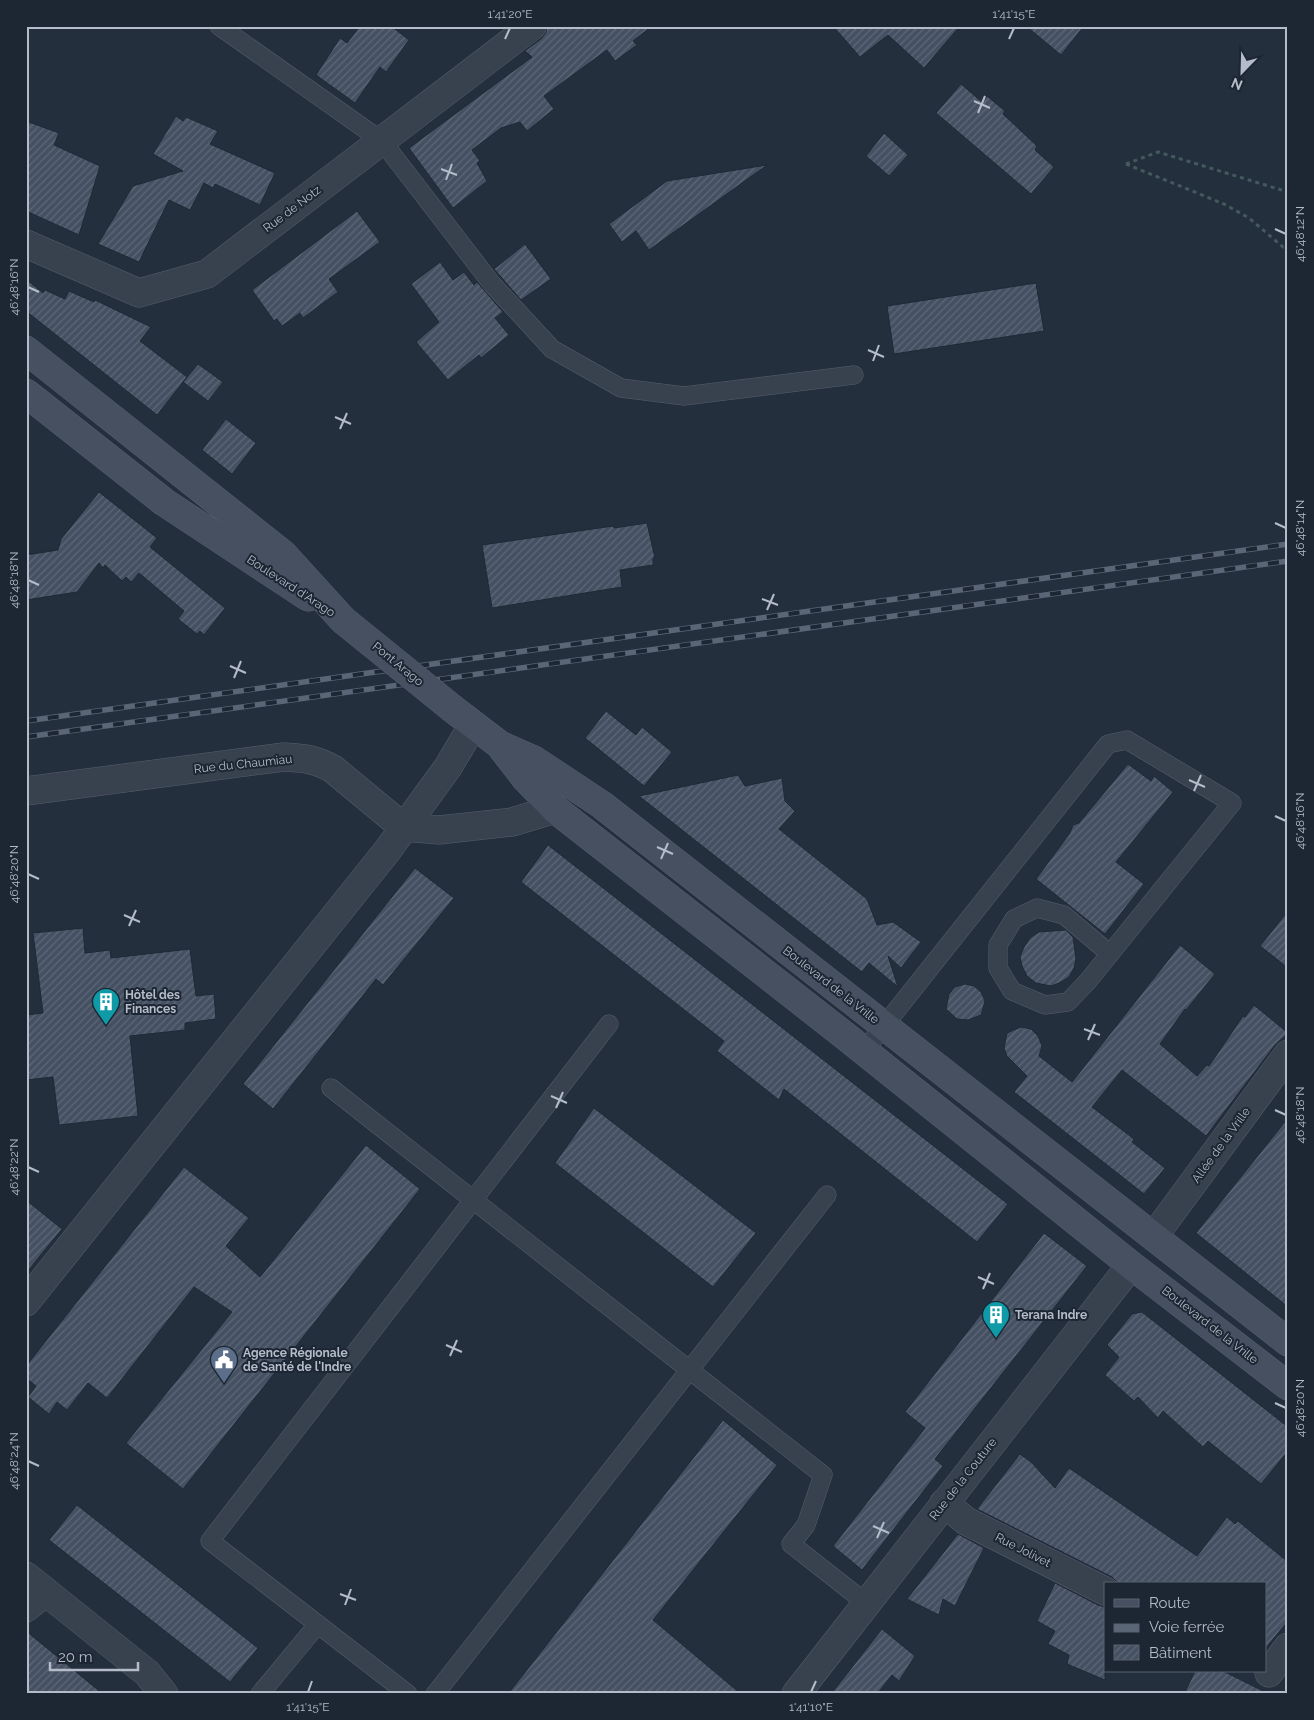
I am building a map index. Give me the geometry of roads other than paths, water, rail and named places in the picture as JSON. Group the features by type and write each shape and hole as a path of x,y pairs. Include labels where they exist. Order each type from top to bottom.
{"main road":[{"name":"Boulevard d'Arago","path":"26,350 283,554 343,620"},
{"name":"Boulevard d'Arago","path":"26,393 164,502 343,620"},
{"name":"Pont Arago","path":"343,620 463,717"},
{"name":"Boulevard de la Vrille","path":"463,717 500,745 534,760 602,805 1288,1342"},
{"name":"Boulevard de la Vrille","path":"500,745 526,779 555,809 1131,1265 1288,1386"},
{"path":"1131,1265 1154,1236"}],"street":[{"name":"Rue de Notz","path":"26,244 140,293 207,274 532,26"},
{"path":"26,1302 387,851 448,767 463,717"},
{"name":"Rue du Chaumiau","path":"26,791 284,757 307,758 321,762 349,780 403,827"},
{"path":"403,827 439,830 512,822 555,809"},
{"name":"Allée de la Vrille","path":"1154,1236 1288,1054"},
{"name":"Rue de la Couture","path":"796,1694 1131,1265"},
{"name":"Rue Jolivet","path":"944,1503 966,1521 1104,1590"},
{"path":"33,1592 147,1673 164,1694"},
{"path":"1274,1676 1288,1647"}],"lane":[{"path":"219,26 382,140 492,284 552,349 621,388 684,396 854,375"},
{"path":"864,1052 1108,744 1127,740 1232,803 1110,954 1088,981 1068,1002 1045,1005 1012,991 998,968 998,945 1014,919 1037,908 1064,915 1110,954"},
{"path":"408,1694 210,1541 609,1024"},
{"path":"331,1088 689,1372 823,1475 806,1525 791,1544 866,1603"},
{"path":"435,1694 827,1195"},
{"path":"260,1694 318,1624"}],"railway":[{"path":"26,721 1288,544"},
{"path":"26,737 1288,561"}],"place":[{"name":"Hôtel des Finances","path":"106,1026"},
{"name":"Terana Indre","path":"996,1339"},
{"name":"Agence Régionale de Santé de l'Indre","path":"224,1384"}]}
